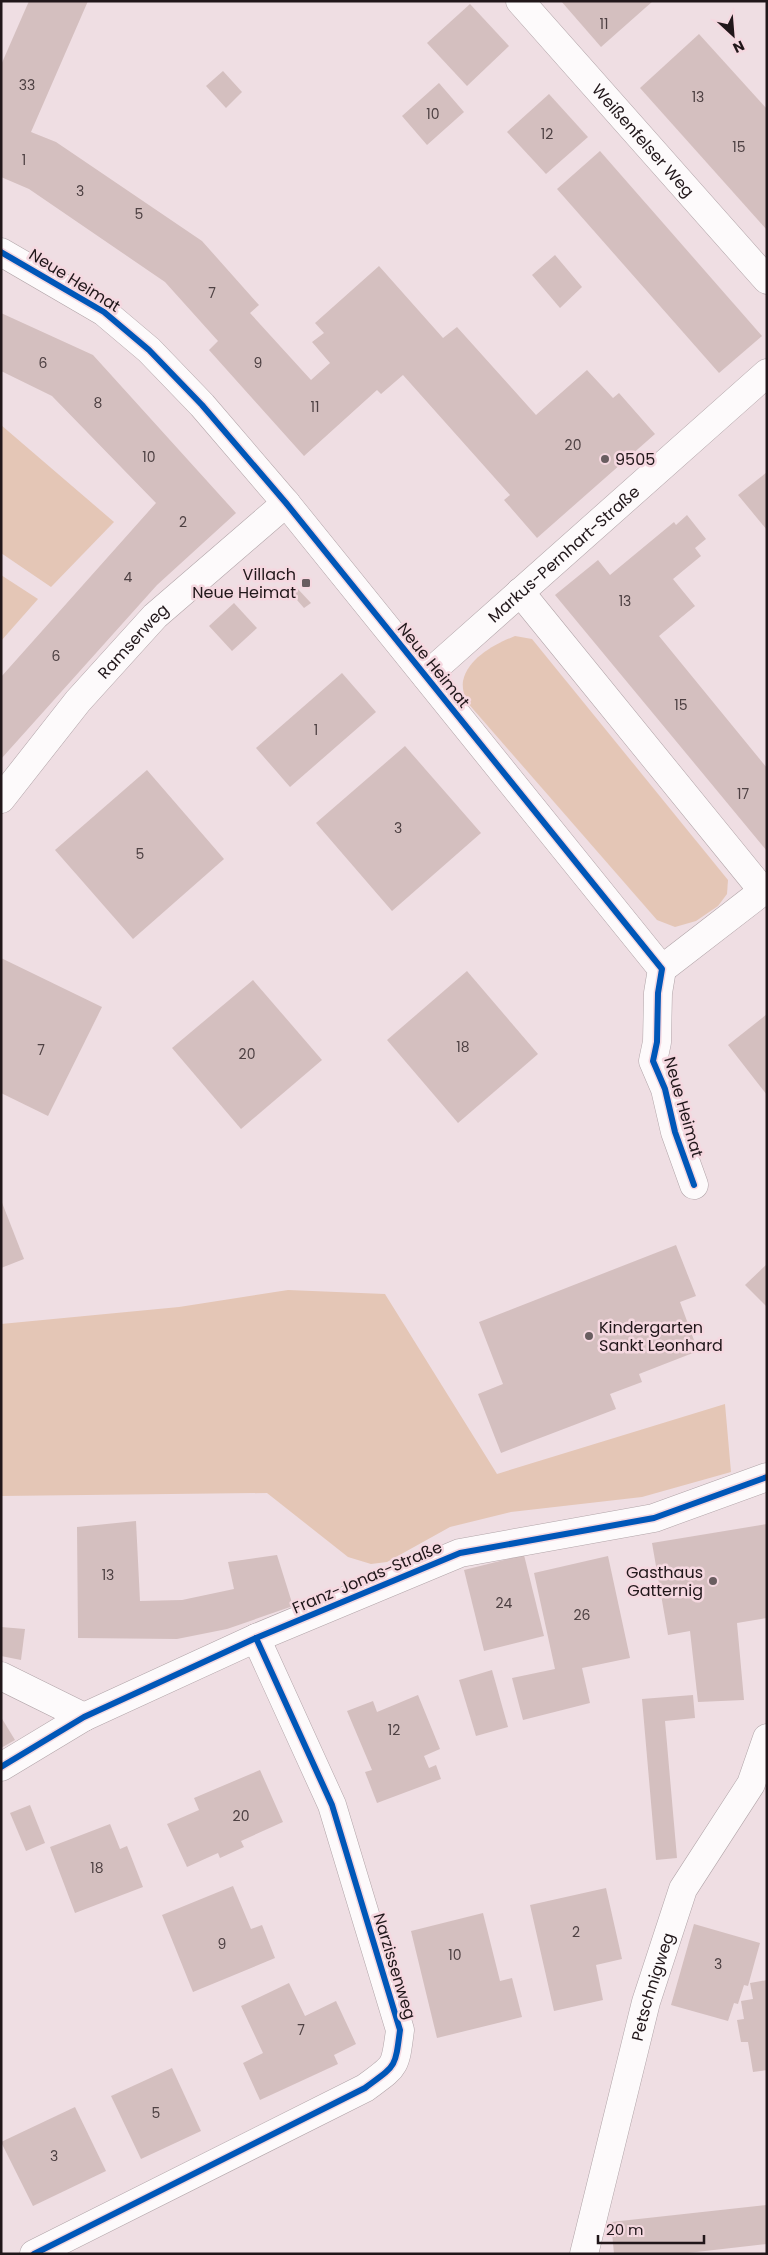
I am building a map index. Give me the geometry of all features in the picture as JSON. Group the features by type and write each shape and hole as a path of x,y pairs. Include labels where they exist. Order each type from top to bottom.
{"street":[{"name":"Weißenfelser Weg","path":"520,1 767,280"},
{"name":"Neue Heimat","path":"1,252 104,312 150,350 202,405 286,503 662,969 658,992 657,1042 653,1061 665,1089 675,1132 694,1185"},
{"name":"Markus-Pernhart-Straße","path":"426,676 767,373"},
{"name":"Ramserweg","path":"1,799 78,700 155,616 286,503"},
{"path":"520,592 763,891 662,969"},
{"name":"Franz-Jonas-Straße","path":"1,1767 84,1717 256,1638 460,1552 654,1518 767,1477"},
{"name":"Narzissenweg","path":"34,2254 365,2088 393,2067 400,2030 332,1805 256,1638"},
{"path":"1,1676 84,1717"},
{"name":"Petschnigweg","path":"584,2254 646,2002 684,1889 759,1790 767,1738"}],"shaded area":[{"path":"1,425 114,522 51,587 1,553"},
{"path":"1,575 38,599 1,641"},
{"path":"515,636 532,639 728,880 727,894 718,906 696,921 675,927 657,920 466,701 463,681 470,665 483,653"},
{"path":"288,1290 385,1294 497,1474 725,1404 731,1472 642,1497 511,1512 450,1527 387,1562 371,1564 348,1557 267,1493 1,1496 1,1324 179,1307"}],"building":[{"path":"29,1 88,1 31,132 56,142 202,241 259,305 250,313 311,380 330,363 312,342 324,333 315,323 379,266 443,338 457,327 536,415 587,370 613,398 619,393 655,434 537,538 504,500 510,495 403,375 381,394 377,390 304,456 209,350 218,341 165,282 29,189 1,177 1,65"},
{"path":"561,1 653,1 601,47"},
{"path":"470,4 509,46 467,86 427,43"},
{"path":"699,34 767,109 767,230 640,88"},
{"path":"223,71 242,92 226,108 206,86"},
{"path":"439,83 464,112 427,145 402,116"},
{"path":"549,94 588,137 546,174 507,132"},
{"path":"600,151 762,336 719,373 557,189"},
{"path":"555,255 582,287 560,308 532,275"},
{"path":"1,313 93,355 236,513 157,585 1,759 1,677 156,503 52,396 1,371"},
{"path":"767,472 767,530 738,495"},
{"path":"687,515 706,539 695,548 701,556 673,579 695,606 659,636 767,768 767,851 555,595 598,560 610,575 674,522 676,525"},
{"path":"296,587 311,603 304,608 290,592"},
{"path":"234,603 257,628 232,651 209,626"},
{"path":"342,673 376,712 290,787 256,748"},
{"path":"405,746 481,833 392,911 316,823"},
{"path":"147,770 224,859 133,939 55,850"},
{"path":"1,958 102,1007 48,1116 1,1093"},
{"path":"467,971 538,1054 458,1123 387,1040"},
{"path":"253,980 322,1060 241,1129 172,1048"},
{"path":"767,1014 767,1095 728,1045"},
{"path":"1,1200 24,1259 1,1268"},
{"name":"Kindergarten Sankt Leonhard","path":"676,1245 696,1296 680,1302 698,1351 639,1374 642,1382 610,1394 616,1409 501,1453 478,1394 503,1384 479,1322"},
{"path":"767,1264 767,1307 745,1285"},
{"path":"136,1521 140,1601 182,1600 234,1589 228,1562 277,1555 293,1606 227,1629 177,1639 78,1638 77,1527"},
{"name":"Gasthaus Gatternig","path":"767,1524 767,1618 737,1623 744,1700 698,1702 690,1631 668,1635 652,1543"},
{"path":"524,1555 544,1636 484,1651 464,1570"},
{"path":"608,1556 630,1658 582,1668 590,1703 523,1720 512,1678 555,1669 534,1573"},
{"path":"1,1627 25,1629 21,1660 1,1656"},
{"path":"492,1670 508,1727 476,1736 459,1680"},
{"path":"418,1695 440,1749 424,1756 429,1768 436,1765 441,1779 377,1803 365,1772 372,1770 347,1711 373,1701 377,1712"},
{"path":"693,1695 695,1718 665,1721 677,1858 656,1860 642,1699"},
{"path":"1,1717 15,1740 1,1748"},
{"path":"260,1770 283,1822 241,1841 244,1847 220,1858 218,1853 187,1867 167,1824 199,1810 194,1798"},
{"path":"30,1805 45,1843 26,1851 10,1813"},
{"path":"110,1824 120,1849 127,1846 143,1887 75,1913 50,1847"},
{"path":"233,1886 251,1929 262,1925 275,1958 193,1992 162,1915"},
{"path":"606,1888 622,1959 596,1965 603,2000 554,2011 530,1905"},
{"path":"483,1913 500,1981 512,1978 522,2017 437,2038 411,1931"},
{"path":"694,1924 760,1943 748,1986 744,1985 738,2004 734,2003 728,2021 671,2005"},
{"path":"767,1980 767,2070 753,2072 748,2042 741,2042 737,2020 744,2019 741,2001 753,1999 750,1983"},
{"path":"289,1983 305,2016 336,2001 356,2044 334,2055 338,2064 260,2100 243,2063 263,2053 241,2006"},
{"path":"172,2068 201,2131 141,2159 111,2096"},
{"path":"75,2107 106,2171 33,2206 1,2142"},
{"path":"767,2205 767,2244 679,2254 614,2254 611,2222"}],"cycle path":[{"path":"1,252 104,312 149,350 202,405 286,503 662,969 658,993 657,1042 653,1061 665,1089 675,1132 694,1185"},
{"path":"1,1767 84,1717 256,1638 460,1553 654,1518 767,1477"},
{"path":"34,2254 365,2088 383,2075 395,2059 400,2030 332,1805 256,1638"}],"place":[{"name":"9505","path":"605,459"},
{"name":"Villach Neue Heimat","path":"306,583"},
{"name":"Kindergarten Sankt Leonhard","path":"589,1336"},
{"name":"Gasthaus Gatternig","path":"713,1581"}]}
